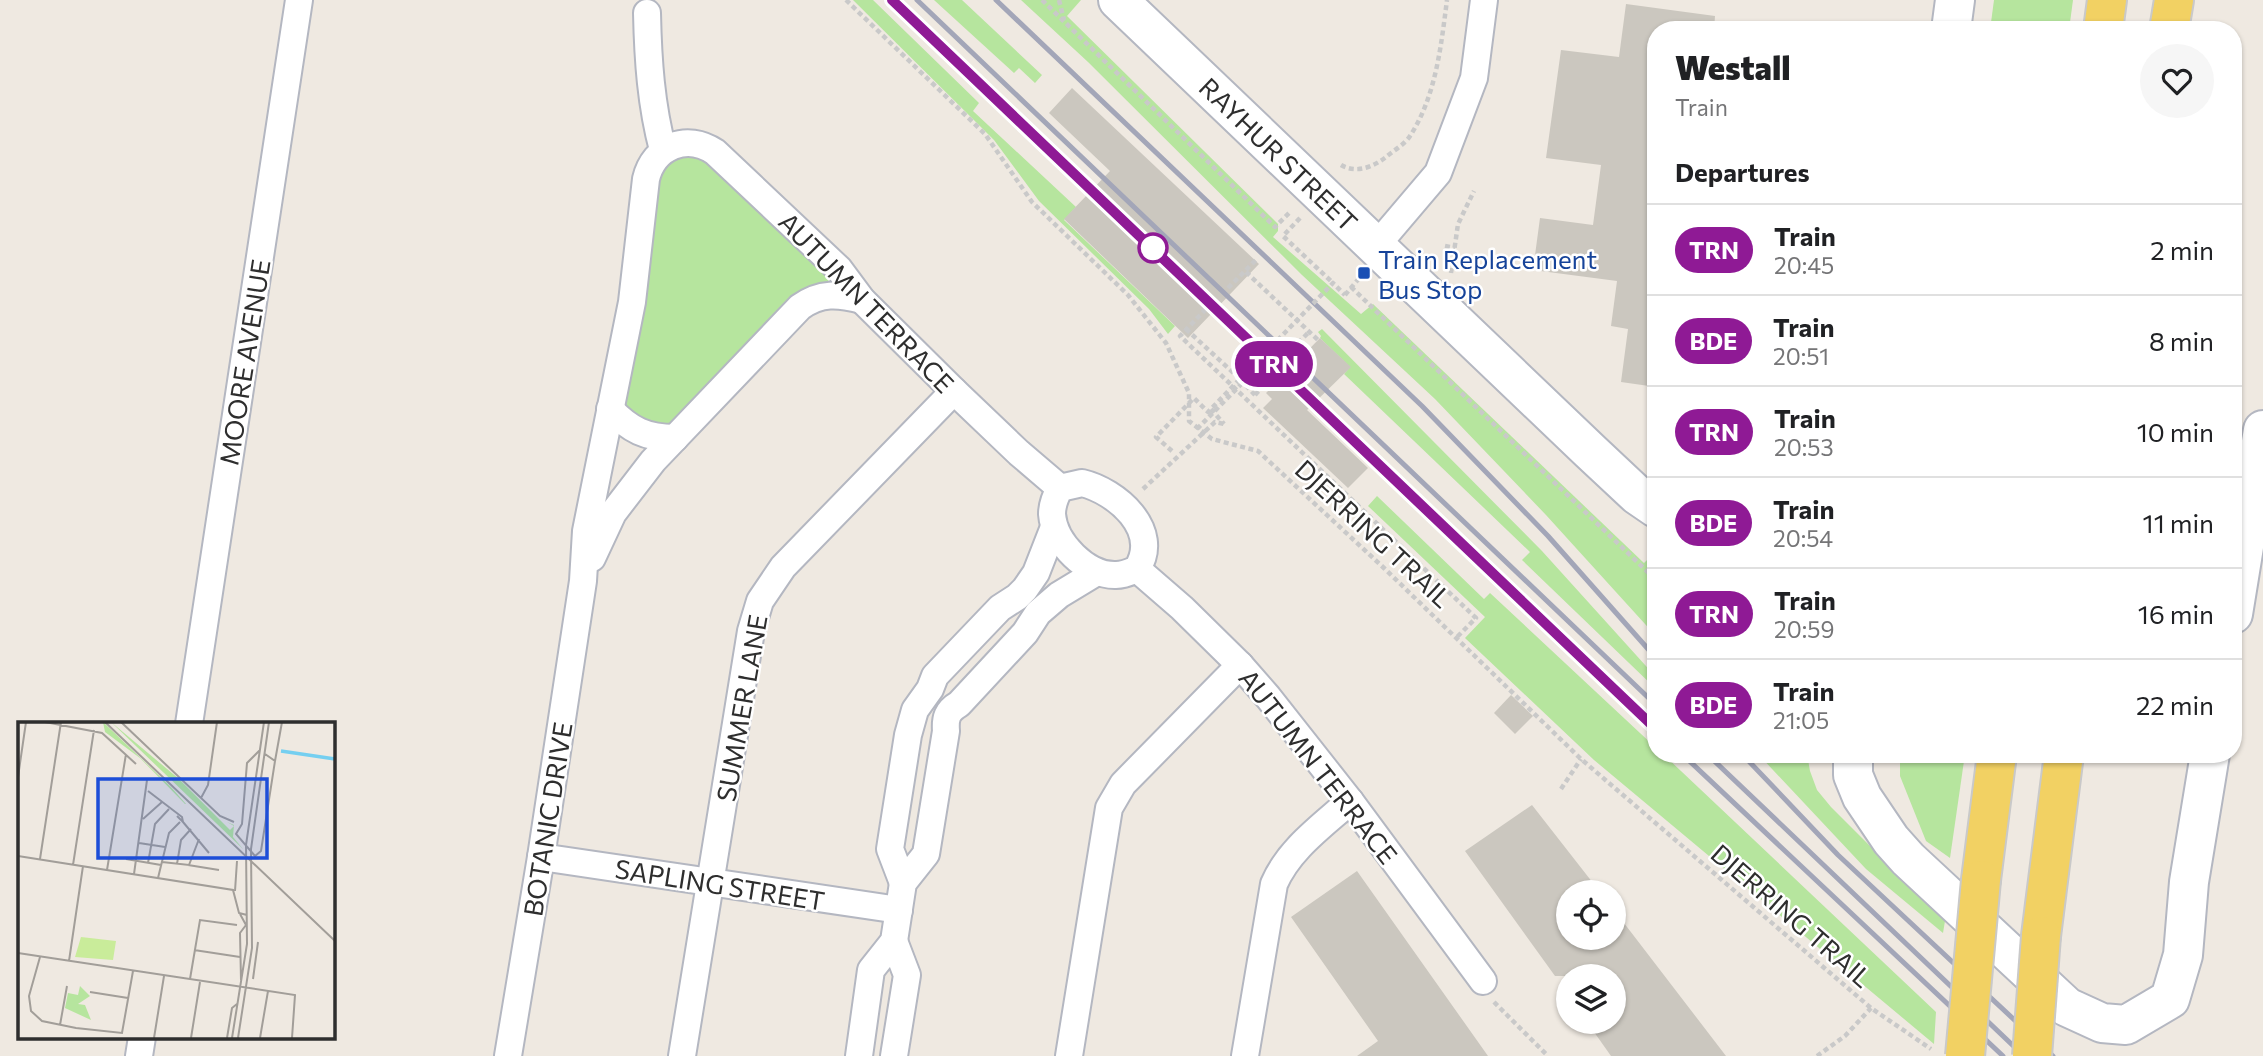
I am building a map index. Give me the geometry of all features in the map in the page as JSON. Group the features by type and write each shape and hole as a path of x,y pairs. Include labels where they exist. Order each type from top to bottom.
{"main road":[{"name":"RAYHUR STREET","path":"1118,0 1647,502"},
{"path":"1952,21 1955,0"},
{"path":"2104,21 2107,0"},
{"path":"2170,21 2174,0"},
{"path":"2242,559 2263,430"},
{"path":"1853,763 1853,775 1861,797 1875,819 1908,859 2067,1007 2102,1023 2126,1025 2170,999 2183,955 2189,882 2209,763"},
{"path":"1965,1056 1981,880 1996,763"},
{"path":"2032,1056 2042,936 2063,763"}],"street":[{"name":"MOORE AVENUE","path":"190,722 299,0"},
{"path":"1376,246 1438,173 1474,78 1484,0"},
{"path":"648,13 653,115 663,150"},
{"name":"AUTUMN TERRACE","path":"663,150 687,143 698,144 715,152 839,269 862,300 954,391 1018,453 1060,488"},
{"name":"BOTANIC DRIVE","path":"508,1056 583,581 586,531 632,302 646,179 649,167 663,150"},
{"name":"BOTANIC DRIVE","path":"583,581 601,535 646,470 808,301 827,295 862,300"},
{"name":"SUMMER LANE","path":"682,1056 751,631 760,601 783,567 954,391"},
{"path":"610,409 635,431 659,438 675,438"},
{"path":"1082,483 1097,486 1125,506 1142,534 1142,562 1137,569 1115,576 1097,572 1075,557 1054,527 1052,513 1060,488 1082,483"},
{"path":"859,1056 872,970 894,941 903,883 890,849 908,735 915,710 930,689 935,676 1000,608 1025,589 1036,573 1054,527"},
{"name":"AUTUMN TERRACE","path":"1137,569 1182,608 1240,665 1350,801 1486,989"},
{"path":"903,883 926,854 948,712 959,704 1025,633 1038,613 1059,595 1097,572"},
{"path":"1069,1056 1109,807 1123,784 1240,665"},
{"path":"1245,1056 1273,884 1296,850 1350,801"},
{"name":"SAPLING STREET","path":"541,857 899,910"},
{"path":"894,941 907,975 894,1056"},
{"path":"139,1056 142,1038"}],"path":[{"path":"846,0 985,134 1032,202 1128,295 1166,343 1189,393 1189,421 1197,429 1262,363"},
{"path":"1042,0 1275,227 1293,209 1301,217 1283,236 1345,295"},
{"path":"1059,0 1065,21"},
{"path":"1332,159 1349,169 1366,168 1377,164 1409,138 1430,95 1442,41 1447,0"},
{"path":"1445,246 1455,248 1458,224 1474,191"},
{"path":"1228,288 1258,258"},
{"path":"1246,272 1318,340"},
{"path":"1179,457 1156,437 1194,398 1208,412 1332,283"},
{"path":"1351,287 1647,571"},
{"path":"1206,309 1180,336 1475,618 1457,638"},
{"path":"1186,329 1255,395 1274,374"},
{"path":"1292,349 1309,332"},
{"path":"1125,506 1214,422 1224,424 1211,409"},
{"name":"DJERRING TRAIL","path":"1197,429 1212,439 1258,451 1581,758 1871,1008 1922,1041 1939,1056"},
{"path":"1561,789 1581,758"},
{"path":"1486,989 1548,1056"},
{"path":"1816,1056 1845,1036 1871,1008"}],"green space":[{"path":"853,0 873,0 979,103 973,111 1076,207 1064,220 1175,326 1168,334 1149,309 1039,201 994,140"},
{"path":"934,0 962,0 1042,75 1035,83 1019,68 1014,73"},
{"path":"1021,0 1081,0 1067,16 1278,224 1278,231 1273,237 1361,314 1373,304 1644,563 1647,560 1647,626 1435,399 1302,275 1088,62"},
{"path":"1994,0 2073,0 2070,21 1991,21"},
{"path":"697,151 838,280 672,426 650,427 625,406 622,397 651,190 667,158"},
{"path":"1322,329 1542,551 1647,667 1647,680 1522,560 1530,552 1344,374 1350,367 1320,338 1318,332"},
{"path":"1377,496 1484,599 1490,593 1647,740 1647,763 1673,763 1936,1012 1934,1044 1594,760 1465,638 1485,617 1368,506"},
{"path":"1766,763 1809,763 1817,790 1831,807 1897,873 1946,915 1943,933 1866,869"},
{"path":"1900,763 1964,763 1950,858 1926,841 1900,776"}],"building":[{"path":"1626,4 1715,16 1715,21 1647,21 1647,386 1621,382 1628,329 1611,326 1617,281 1533,270 1540,218 1593,225 1601,165 1546,158 1561,50 1619,57"},
{"path":"1072,88 1259,264 1188,338 1064,219 1110,171 1049,113"},
{"path":"1320,338 1351,367 1307,410 1368,468 1348,488 1263,408 1272,399 1266,393"},
{"path":"1511,695 1533,716 1515,734 1494,713"},
{"path":"1532,805 1591,880 1556,880 1556,950 1626,950 1626,926 1726,1056 1611,1056 1595,1034 1626,1034 1626,964 1556,964 1555,976 1465,851"},
{"path":"1357,871 1488,1056 1357,1056 1378,1041 1291,917"}],"railway":[{"path":"892,0 1647,720"},
{"path":"917,0 1647,696"},
{"path":"996,0 1422,406 1548,536 1647,648"},
{"path":"1692,763 2003,1056"},
{"path":"1716,763 2024,1056"},
{"path":"1751,763 1838,855 2053,1056"}],"train":[{"name":"TRN","path":"892,0 1647,720"}],"place":[{"name":"Train Replacement Bus Stop","path":"1364,273"}]}
